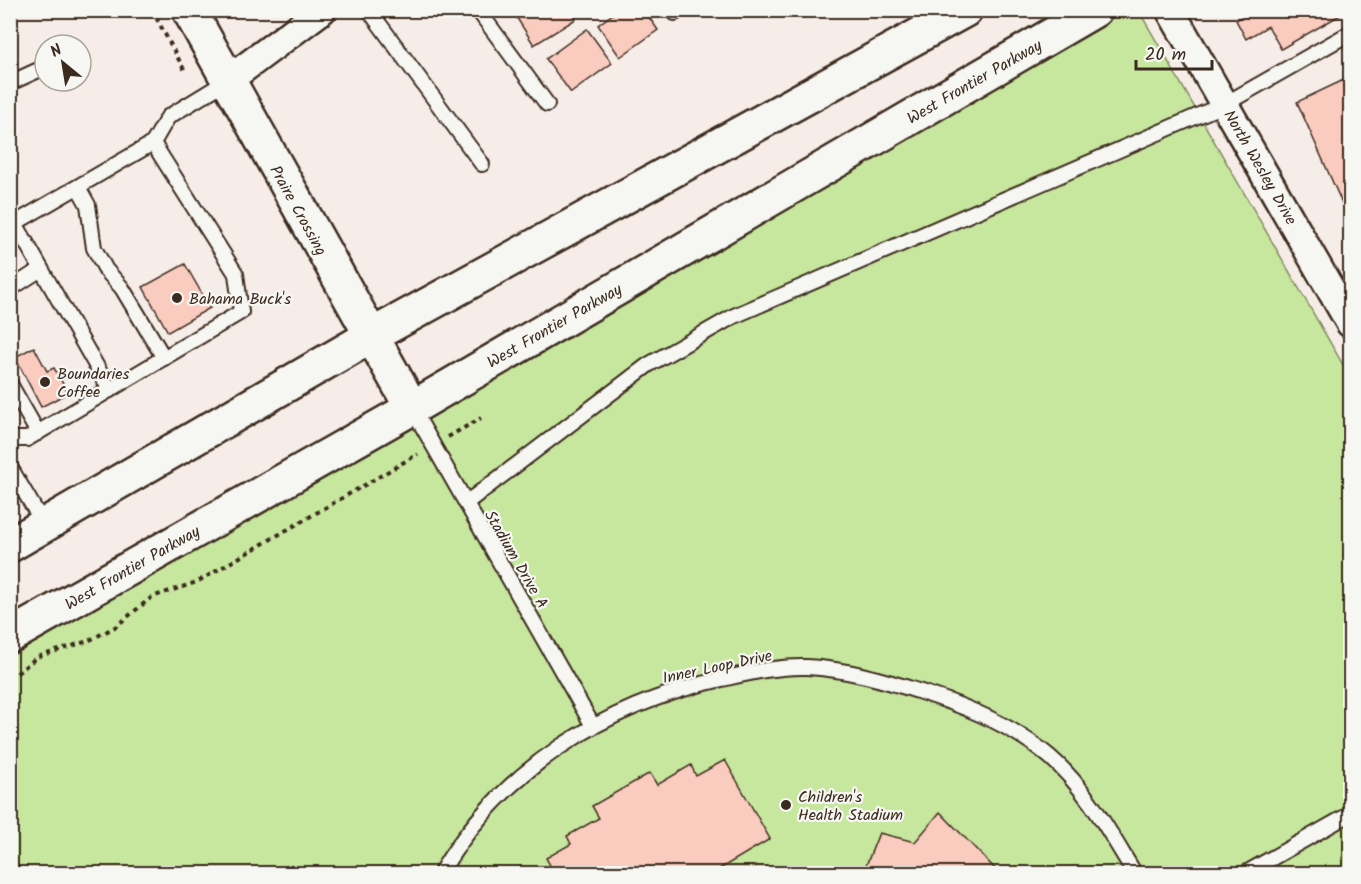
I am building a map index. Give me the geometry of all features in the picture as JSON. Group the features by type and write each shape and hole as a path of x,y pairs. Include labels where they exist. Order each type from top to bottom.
{"street":[{"name":"Praire Crossing","path":"189,10 412,408"},
{"path":"227,81 322,10"},
{"path":"10,545 371,336 965,10"},
{"name":"West Frontier Parkway","path":"10,636 412,408 1095,10"},
{"name":"North Wesley Drive","path":"1170,10 1350,323"}],"lane":[{"path":"369,10 482,164"},
{"path":"478,10 547,104"},
{"path":"466,503 648,365 734,315 1225,104 1350,33"},
{"path":"10,83 33,72"},
{"path":"110,390 13,224 153,143 168,117 227,81"},
{"path":"10,439 27,439 38,433 241,312 236,274 153,143"},
{"path":"78,187 88,205 94,248 164,358"},
{"path":"10,289 41,269"},
{"path":"10,384 38,433"},
{"name":"Stadium Drive A","path":"412,408 593,726"},
{"path":"10,467 44,525"},
{"name":"Inner Loop Drive","path":"440,873 460,841 507,787 535,764 593,726 665,693 768,670 806,667 880,678 958,704 995,722 1049,756 1087,798 1135,873"},
{"path":"1244,873 1350,814"}],"path":[{"path":"152,10 186,73"},
{"path":"10,679 37,657 88,641 115,627 152,597 196,582 482,418"}],"green space":[{"path":"1106,11 1139,11 1350,377 1350,873 11,873 10,640"}],"building":[{"path":"516,10 571,10 576,19 534,45 513,12"},
{"path":"618,10 644,10 658,30 620,57 598,25"},
{"path":"1253,10 1349,10 1281,49 1268,26 1246,39 1236,20"},
{"path":"587,29 612,63 571,93 546,59"},
{"path":"1350,77 1350,221 1297,102"},
{"name":"Bahama Buck's","path":"185,264 210,308 168,332 143,287"},
{"name":"Boundaries Coffee","path":"34,347 47,371 54,368 68,393 41,407 15,357"},
{"path":"725,760 770,839 711,874 555,874 546,858 571,844 567,836 599,818 592,806 650,773 657,785 691,765 696,776"},
{"path":"940,812 1000,874 860,874 865,868 879,833 915,842"}],"place":[{"name":"Bahama Buck's","path":"177,298"},
{"name":"Boundaries Coffee","path":"45,382"},
{"name":"Children's Health Stadium","path":"786,805"}]}
